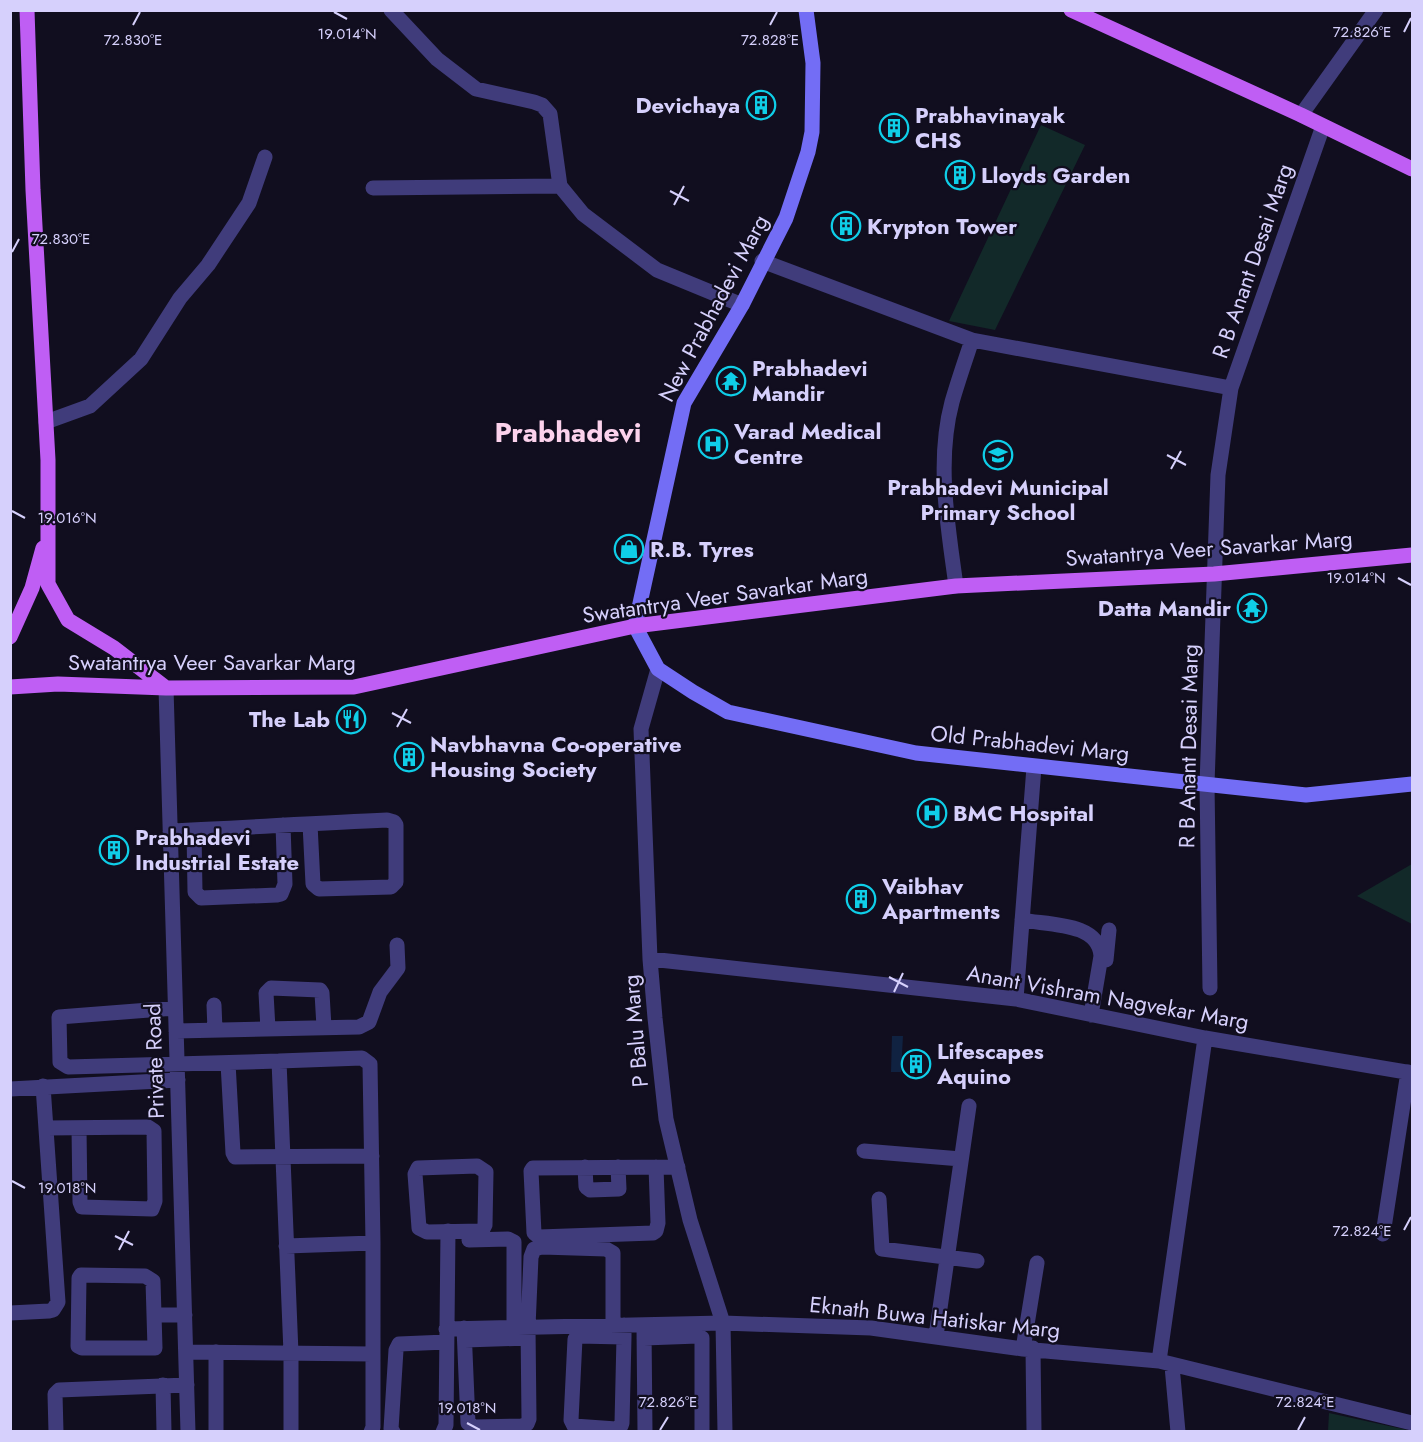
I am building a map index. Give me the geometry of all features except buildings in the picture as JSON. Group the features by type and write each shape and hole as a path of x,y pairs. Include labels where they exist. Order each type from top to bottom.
{"main road":[{"path":"27,10 33,190 46,422 48,584 68,620 114,648 166,688"},
{"path":"1071,10 1413,169"},
{"path":"10,637 32,588 49,528"},
{"name":"Swatantrya Veer Savarkar Marg","path":"10,687 58,684 166,688 354,687 635,626 956,586 1214,574 1413,555"}],"street":[{"path":"392,10 436,59 476,89 542,105 550,114 560,186 583,214 657,270 742,305"},
{"name":"New Prabhadevi Marg","path":"635,626 684,403 742,305 762,261 786,218 808,152 812,132 813,63 806,10"},
{"path":"1301,115 1376,10"},
{"name":"R B Anant Desai Marg","path":"1210,988 1207,784 1218,475 1231,388 1323,126"},
{"path":"46,422 90,406 141,359 180,298 208,265 249,203 265,157"},
{"path":"373,188 560,186"},
{"path":"762,261 972,340 1231,388"},
{"path":"956,586 947,518 944,461 952,404 972,340"},
{"path":"635,626 658,669"},
{"name":"Old Prabhadevi Marg","path":"658,669 728,712 916,753 1306,795 1413,784"},
{"name":"P Balu Marg","path":"658,669 641,729 650,959 666,1119 690,1220 723,1323 725,1431"},
{"name":"Private Road","path":"166,688 188,1431"},
{"path":"1016,999 1034,767"},
{"path":"170,831 387,820 396,825 396,882 391,887 319,889 314,887 310,824"},
{"path":"194,830 195,892 197,896 201,898 277,895 281,894 285,884 283,825"},
{"path":"1022,920 1082,930 1096,940 1101,956 1096,1016"},
{"path":"1096,1016 1109,930"},
{"path":"176,1031 359,1027 369,1022 380,992 398,968 397,945"},
{"name":"Anant Vishram Nagvekar Marg","path":"650,959 1016,999 1205,1038 1410,1073"},
{"path":"267,1029 266,993 271,988 320,990 324,1028"},
{"path":"214,1005 215,1030"},
{"path":"175,1008 61,1016 58,1020 60,1062 64,1066 362,1058 367,1061 371,1069 373,1427 370,1431"},
{"path":"1178,1431 1166,1364 1205,1038"},
{"path":"279,1061 291,1353 291,1431"},
{"path":"228,1063 233,1153 239,1158 372,1156"},
{"path":"1383,1234 1410,1073"},
{"path":"10,1089 178,1080"},
{"path":"10,1313 49,1311 53,1310 58,1302 43,1086"},
{"path":"936,1336 969,1106"},
{"path":"46,1128 148,1127 152,1129 154,1131 155,1201 153,1209 82,1207 80,1202 79,1128"},
{"path":"864,1151 962,1159"},
{"path":"448,1236 479,1231 484,1228 486,1172 477,1166 422,1167 416,1170 419,1228 448,1236 508,1239 514,1242 523,1331 529,1419 527,1424 522,1426 474,1426 468,1423 465,1334"},
{"path":"656,1167 658,1223 656,1231 539,1237 535,1235 532,1169 585,1167 656,1167 678,1167"},
{"path":"585,1167 586,1187 590,1190 619,1189 618,1167"},
{"path":"879,1199 882,1250 977,1261"},
{"path":"443,1431 446,1425 448,1236"},
{"path":"286,1246 373,1243"},
{"path":"523,1331 534,1249 542,1247 606,1249 613,1253 621,1329 621,1426 616,1429 574,1426 571,1420 575,1339 578,1336 621,1329"},
{"path":"1034,1431 1028,1348 1036,1263"},
{"path":"84,1275 148,1276 153,1281 154,1315 154,1349 80,1347 78,1344 79,1278 84,1275"},
{"path":"154,1315 185,1315"},
{"name":"Eknath Buwa Hatiskar Marg","path":"393,1431 396,1350 399,1344 446,1335 621,1329 644,1331 723,1323 871,1328 1166,1364 1413,1423"},
{"path":"645,1431 644,1331 702,1338 702,1431"},
{"path":"186,1352 372,1354"},
{"path":"216,1353 216,1431"},
{"path":"56,1431 55,1394 59,1390 187,1385"},
{"path":"163,1386 164,1431"}],"green space":[{"path":"1041,125 1085,145 995,330 949,321"},
{"path":"1412,864 1412,924 1357,896"},
{"path":"1329,1413 1412,1431 1328,1431"}],"water":[{"path":"892,1036 903,1036 901,1072 891,1072"}],"place":[{"name":"Devichaya","path":"761,105"},
{"name":"Prabhavinayak CHS","path":"894,128"},
{"name":"Lloyds Garden","path":"960,175"},
{"name":"Krypton Tower","path":"846,226"},
{"name":"Prabhadevi Mandir","path":"731,381"},
{"name":"Varad Medical Centre","path":"713,444"},
{"name":"Prabhadevi Municipal Primary School","path":"998,455"},
{"name":"R.B. Tyres","path":"629,549"},
{"name":"Datta Mandir","path":"1252,608"},
{"name":"The Lab","path":"351,719"},
{"name":"Navbhavna Co-operative Housing Society","path":"409,757"},
{"name":"BMC Hospital","path":"932,813"},
{"name":"Prabhadevi Industrial Estate","path":"114,850"},
{"name":"Vaibhav Apartments","path":"861,899"},
{"name":"Lifescapes Aquino","path":"916,1064"}],"district":[{"name":"Prabhadevi","path":"568,432"}]}
